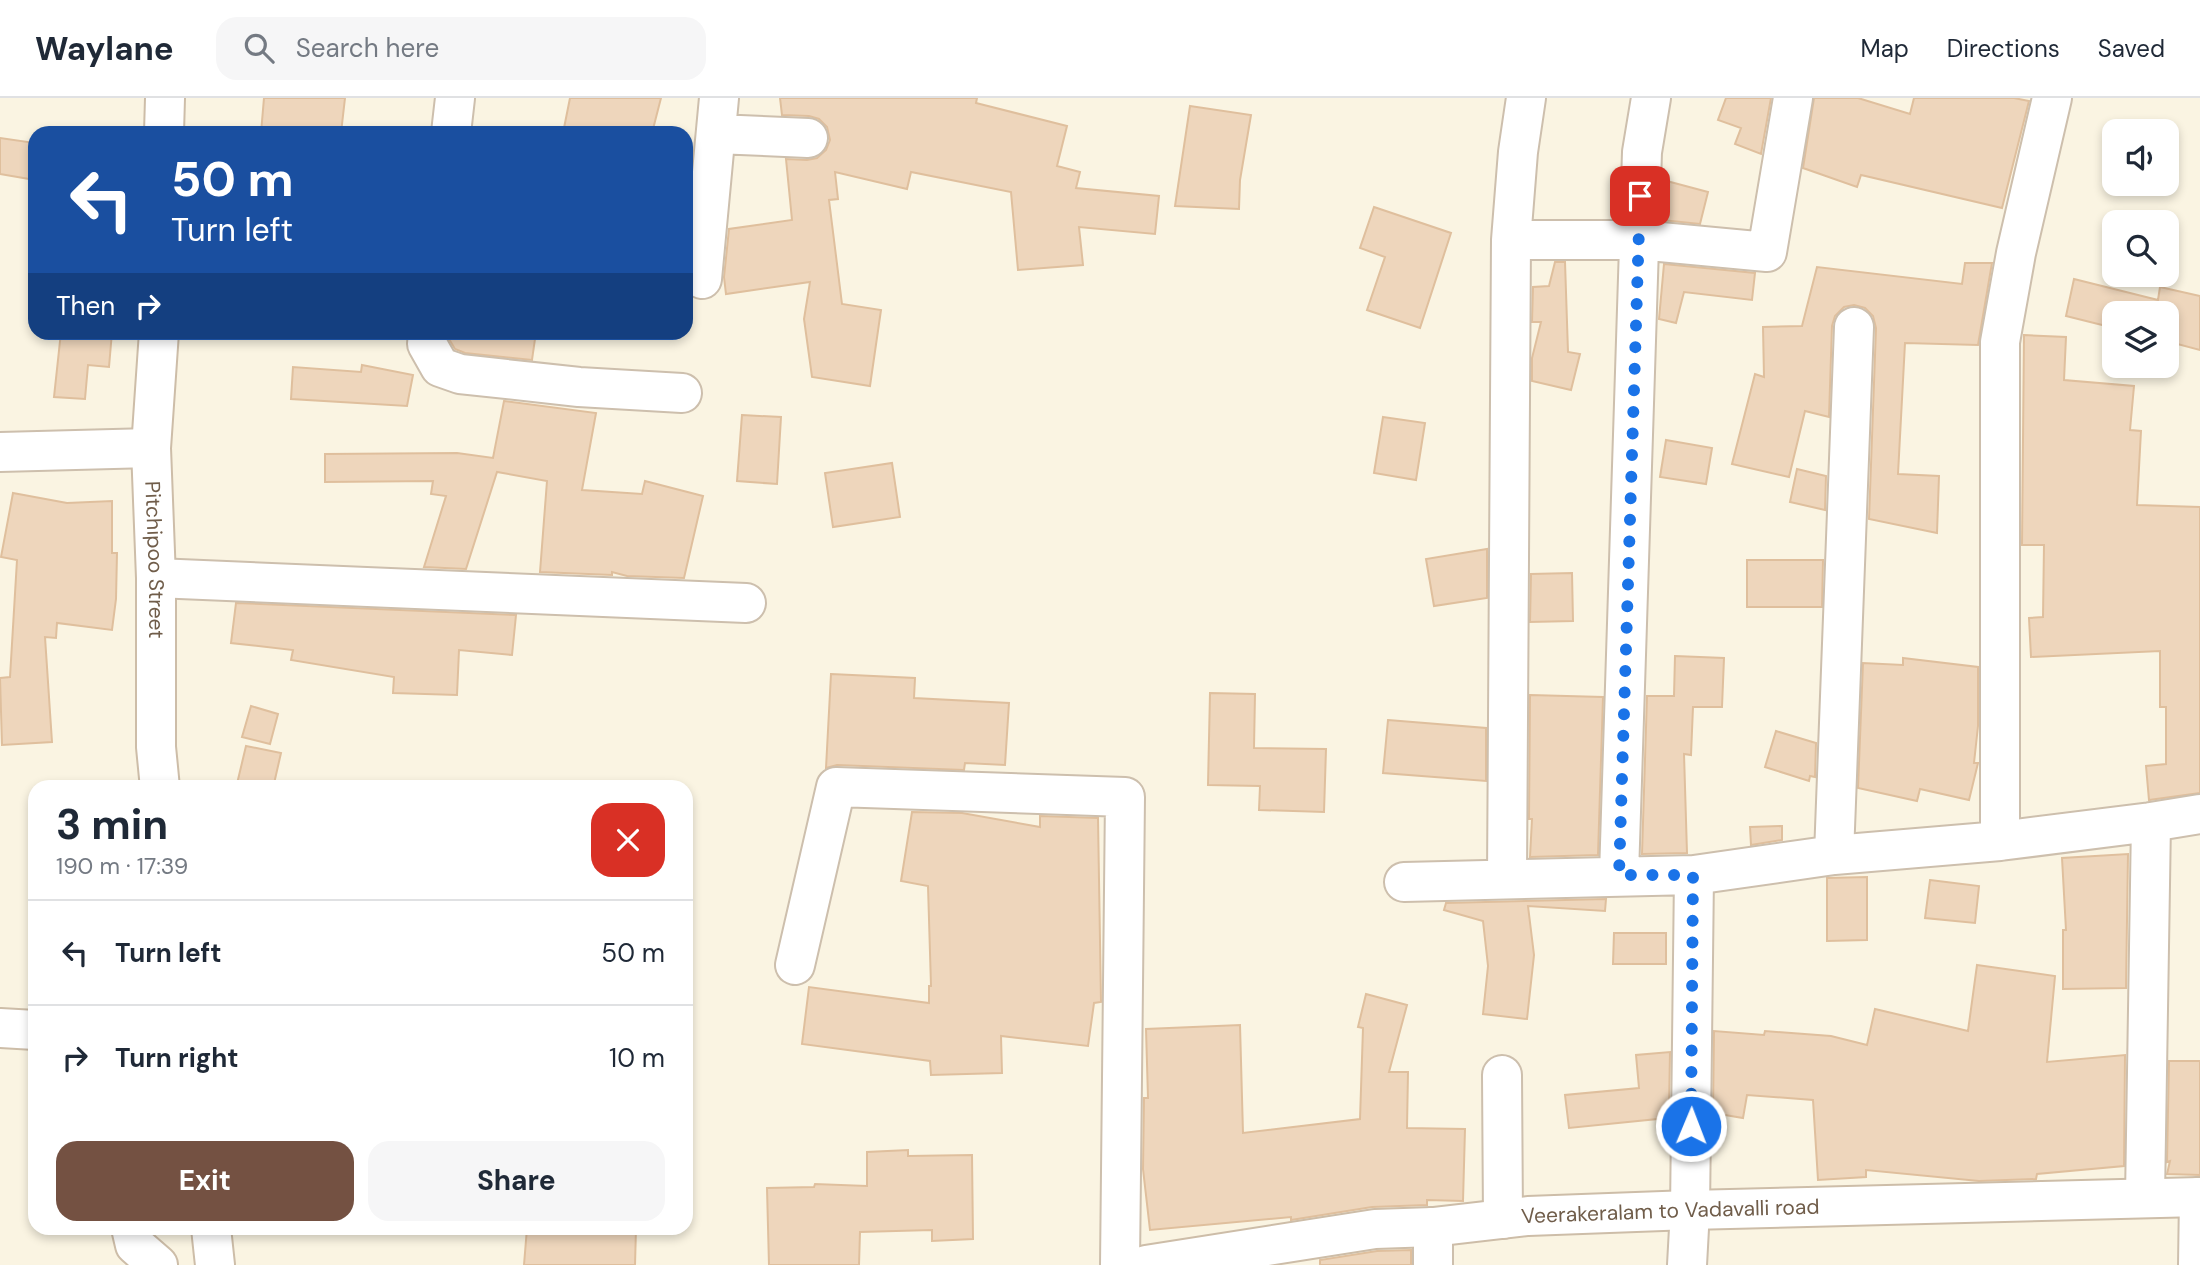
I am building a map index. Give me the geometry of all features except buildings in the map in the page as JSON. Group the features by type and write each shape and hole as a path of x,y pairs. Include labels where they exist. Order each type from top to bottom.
{"street":[{"path":"164,126 165,98"},
{"path":"452,126 455,98"},
{"path":"1507,878 1511,240 1517,152 1526,98"},
{"path":"1619,875 1642,152 1651,98"},
{"path":"1511,240 1639,240 1767,252 1793,98"},
{"path":"2000,841 2000,342 2016,253 2052,98"},
{"path":"702,279 717,116 808,138"},
{"path":"1834,855 1854,327"},
{"name":"Pitchipoo Street","path":"158,340 150,448 156,579 156,747 159,780"},
{"path":"428,340 427,344 440,367 460,374 579,387 682,393"},
{"path":"0,452 150,448"},
{"path":"156,579 746,603"},
{"path":"795,965 836,787 1125,797 1120,1265"},
{"path":"1404,882 1693,875 1834,855 2000,841 2200,814"},
{"path":"2145,1197 2151,822"},
{"path":"1687,1265 1690,1210 1693,875"},
{"path":"0,1028 28,1030"},
{"path":"1502,1074 1503,1219"},
{"path":"2198,1265 2200,1197"},
{"name":"Veerakeralam to Vadavalli road","path":"1146,1265 1375,1228 1433,1227 1503,1219 1690,1210 2200,1197"},
{"path":"1433,1227 1433,1265"},
{"path":"133,1235 135,1245 158,1265"},
{"path":"212,1235 215,1265"}],"route":[{"path":"1640,196 1619,875 1693,875 1691,1126"}]}
